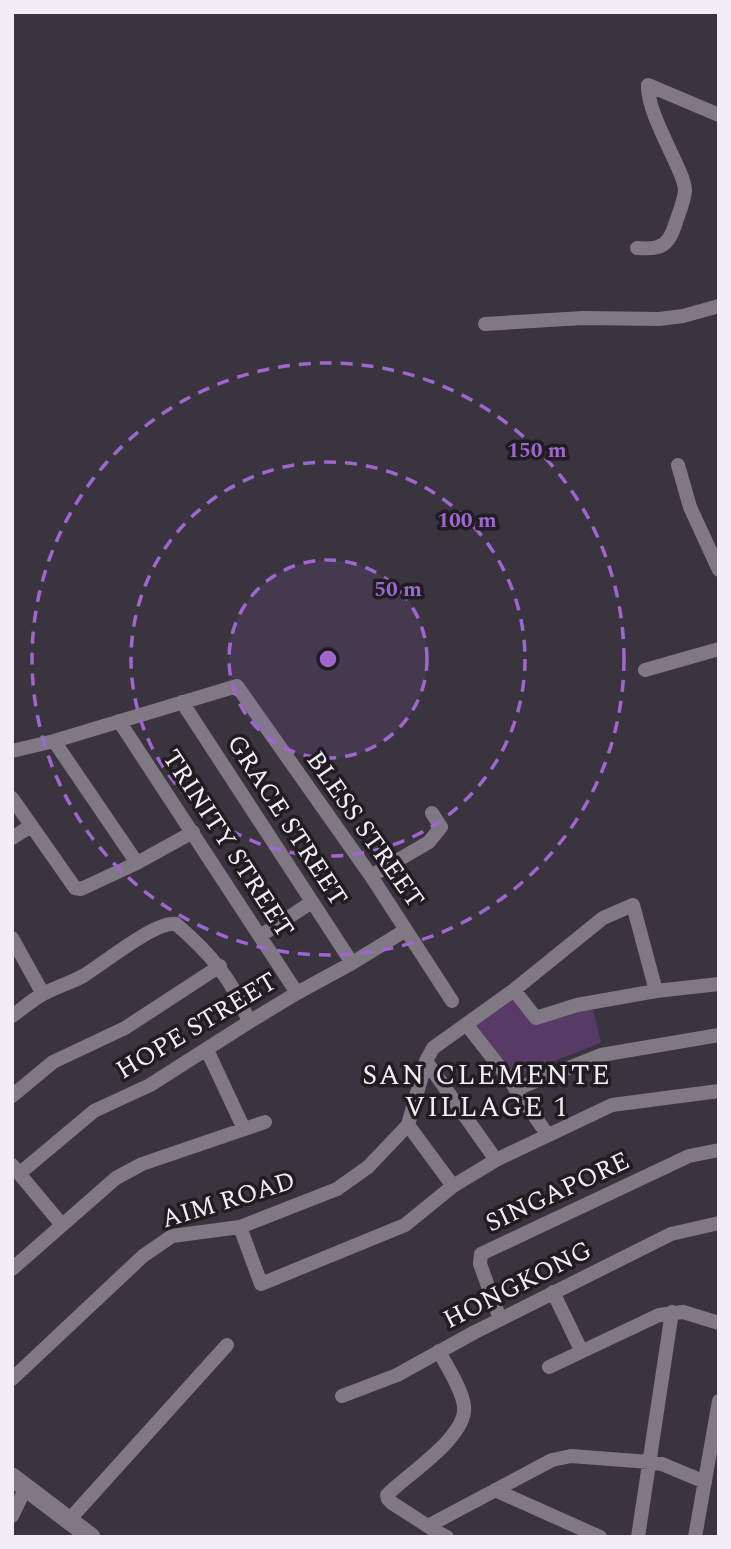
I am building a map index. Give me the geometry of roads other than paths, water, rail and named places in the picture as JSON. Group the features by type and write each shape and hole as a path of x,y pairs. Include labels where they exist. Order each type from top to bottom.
{"street":[{"path":"637,248 660,247 672,236 685,192 684,181 647,95 648,85 719,115"},
{"path":"485,324 583,318 659,319 683,316 719,306"},
{"path":"678,465 690,507 719,570"},
{"path":"645,670 719,649"},
{"name":"BLESS STREET","path":"182,702 237,686 371,876 452,1001"},
{"path":"12,751 182,702"},
{"name":"GRACE STREET","path":"182,702 352,963"},
{"name":"TRINITY STREET","path":"119,721 297,993"},
{"path":"54,741 137,863"},
{"path":"12,798 78,889 137,863 193,832"},
{"path":"371,876 429,842 441,827 432,813"},
{"path":"12,838 31,826"},
{"path":"260,936 312,902"},
{"name":"AIM ROAD","path":"12,1379 143,1256 172,1236 240,1227 337,1189 368,1167 408,1125 426,1061 433,1048 514,990 603,918 633,905 656,991"},
{"path":"12,1016 43,994 83,976 124,948 169,923 176,924 220,966 237,992 249,1022"},
{"name":"HOPE STREET","path":"16,1169 94,1111 150,1085 249,1022 406,930"},
{"path":"12,938 43,994"},
{"path":"12,1096 53,1062 125,1028 220,966"},
{"path":"514,990 536,1018 570,1006 656,991 719,984"},
{"path":"466,1024 547,1135"},
{"path":"516,1089 601,1055 719,1035"},
{"path":"207,1050 244,1129"},
{"path":"426,1061 496,1160"},
{"path":"240,1227 261,1284 405,1225 453,1186 496,1160 612,1105 719,1090"},
{"path":"12,1269 116,1178 129,1170 265,1122"},
{"path":"408,1125 453,1186"},
{"name":"SINGAPORE","path":"500,1319 480,1264 481,1254 689,1156 719,1150"},
{"path":"16,1169 62,1224"},
{"name":"HONGKONG","path":"342,1396 397,1375 500,1319 671,1234 719,1223"},
{"path":"554,1292 581,1350"},
{"path":"638,1537 672,1312"},
{"path":"549,1367 659,1315 683,1312 719,1322"},
{"path":"69,1520 227,1345"},
{"path":"439,1351 462,1396 465,1409 461,1422 438,1452 387,1495 392,1503 447,1537"},
{"path":"695,1537 710,1476 719,1401"},
{"path":"428,1526 552,1460 563,1457 649,1462 710,1476"},
{"path":"12,1516 19,1482 91,1537"},
{"path":"495,1490 600,1537"}],"district":[{"name":"SAN CLEMENTE VILLAGE 1","path":"487,1090"}]}
